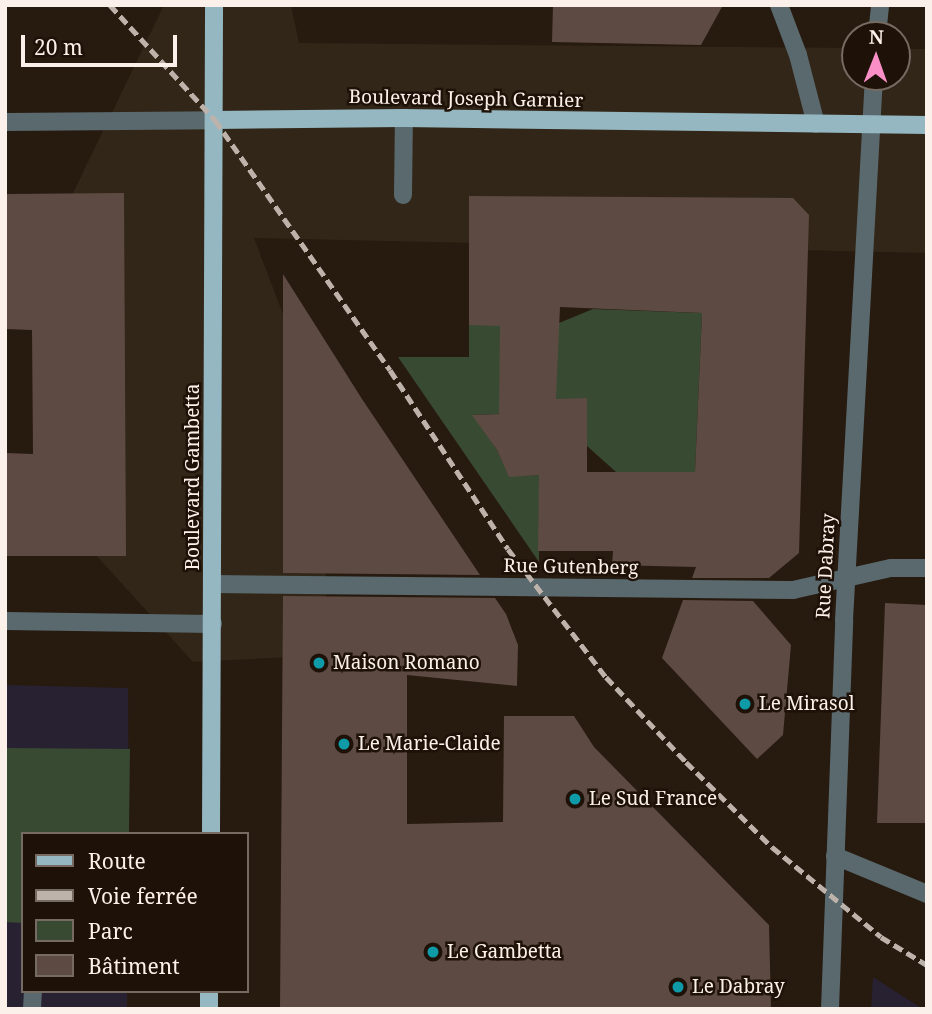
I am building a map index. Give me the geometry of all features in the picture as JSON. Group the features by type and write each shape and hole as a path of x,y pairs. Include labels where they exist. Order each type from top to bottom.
{"main road":[{"name":"Boulevard Gambetta","path":"211,832 214,5"},
{"name":"Boulevard Joseph Garnier","path":"215,120 404,118 927,125"}],"street":[{"path":"779,5 798,55 816,124"},
{"name":"Rue Dabray","path":"830,1009 847,578 874,91"},
{"path":"403,195 404,118"},
{"name":"Boulevard Joseph Garnier","path":"5,121 215,120"},
{"name":"Rue Gutenberg","path":"213,584 793,590 891,568 927,568"},
{"path":"5,621 213,624"},
{"path":"835,856 927,894"}],"shaded area":[{"path":"164,5 291,5 299,43 841,48 841,91 911,91 911,49 927,49 927,253 254,238 322,417 328,655 193,662 76,533 59,222"},
{"path":"5,685 128,688 129,832 21,832 21,993 127,993 127,1009 5,1009"},
{"path":"873,977 923,1009 871,1009"}],"green space":[{"path":"593,309 702,313 695,472 616,472 587,446 587,398 541,412 473,415 497,450 509,476 539,475 539,562 398,357 469,357 469,325 559,323"},
{"path":"5,748 130,749 129,832 21,832 21,923 5,922"}],"building":[{"path":"553,5 723,5 701,45 552,42"},
{"path":"124,193 126,556 5,556 5,453 33,454 32,330 5,329 5,194"},
{"path":"469,196 793,198 809,215 799,553 769,578 692,578 696,567 612,565 613,551 538,551 539,475 509,477 497,450 472,415 499,414 500,326 469,325","holes":["560,307 702,313 695,472 587,472 587,398 556,399"]},
{"path":"283,274 362,399 480,575 283,573"},
{"path":"283,596 495,598 506,614 518,645 517,686 407,675 407,824 503,822 504,716 574,716 594,747 769,925 771,1009 280,1009"},
{"name":"Le Mirasol","path":"683,600 753,601 791,645 783,735 757,759 662,658"},
{"path":"885,603 927,605 927,823 877,823"}],"railway":[{"path":"110,5 215,120 390,370 508,549 606,677 686,762 772,847 881,937 927,965"}],"place":[{"name":"Maison Romano","path":"319,663"},
{"name":"Le Mirasol","path":"745,704"},
{"name":"Le Marie-Claide","path":"344,744"},
{"name":"Le Sud France","path":"575,799"},
{"name":"Le Gambetta","path":"433,952"},
{"name":"Le Dabray","path":"678,987"}]}
